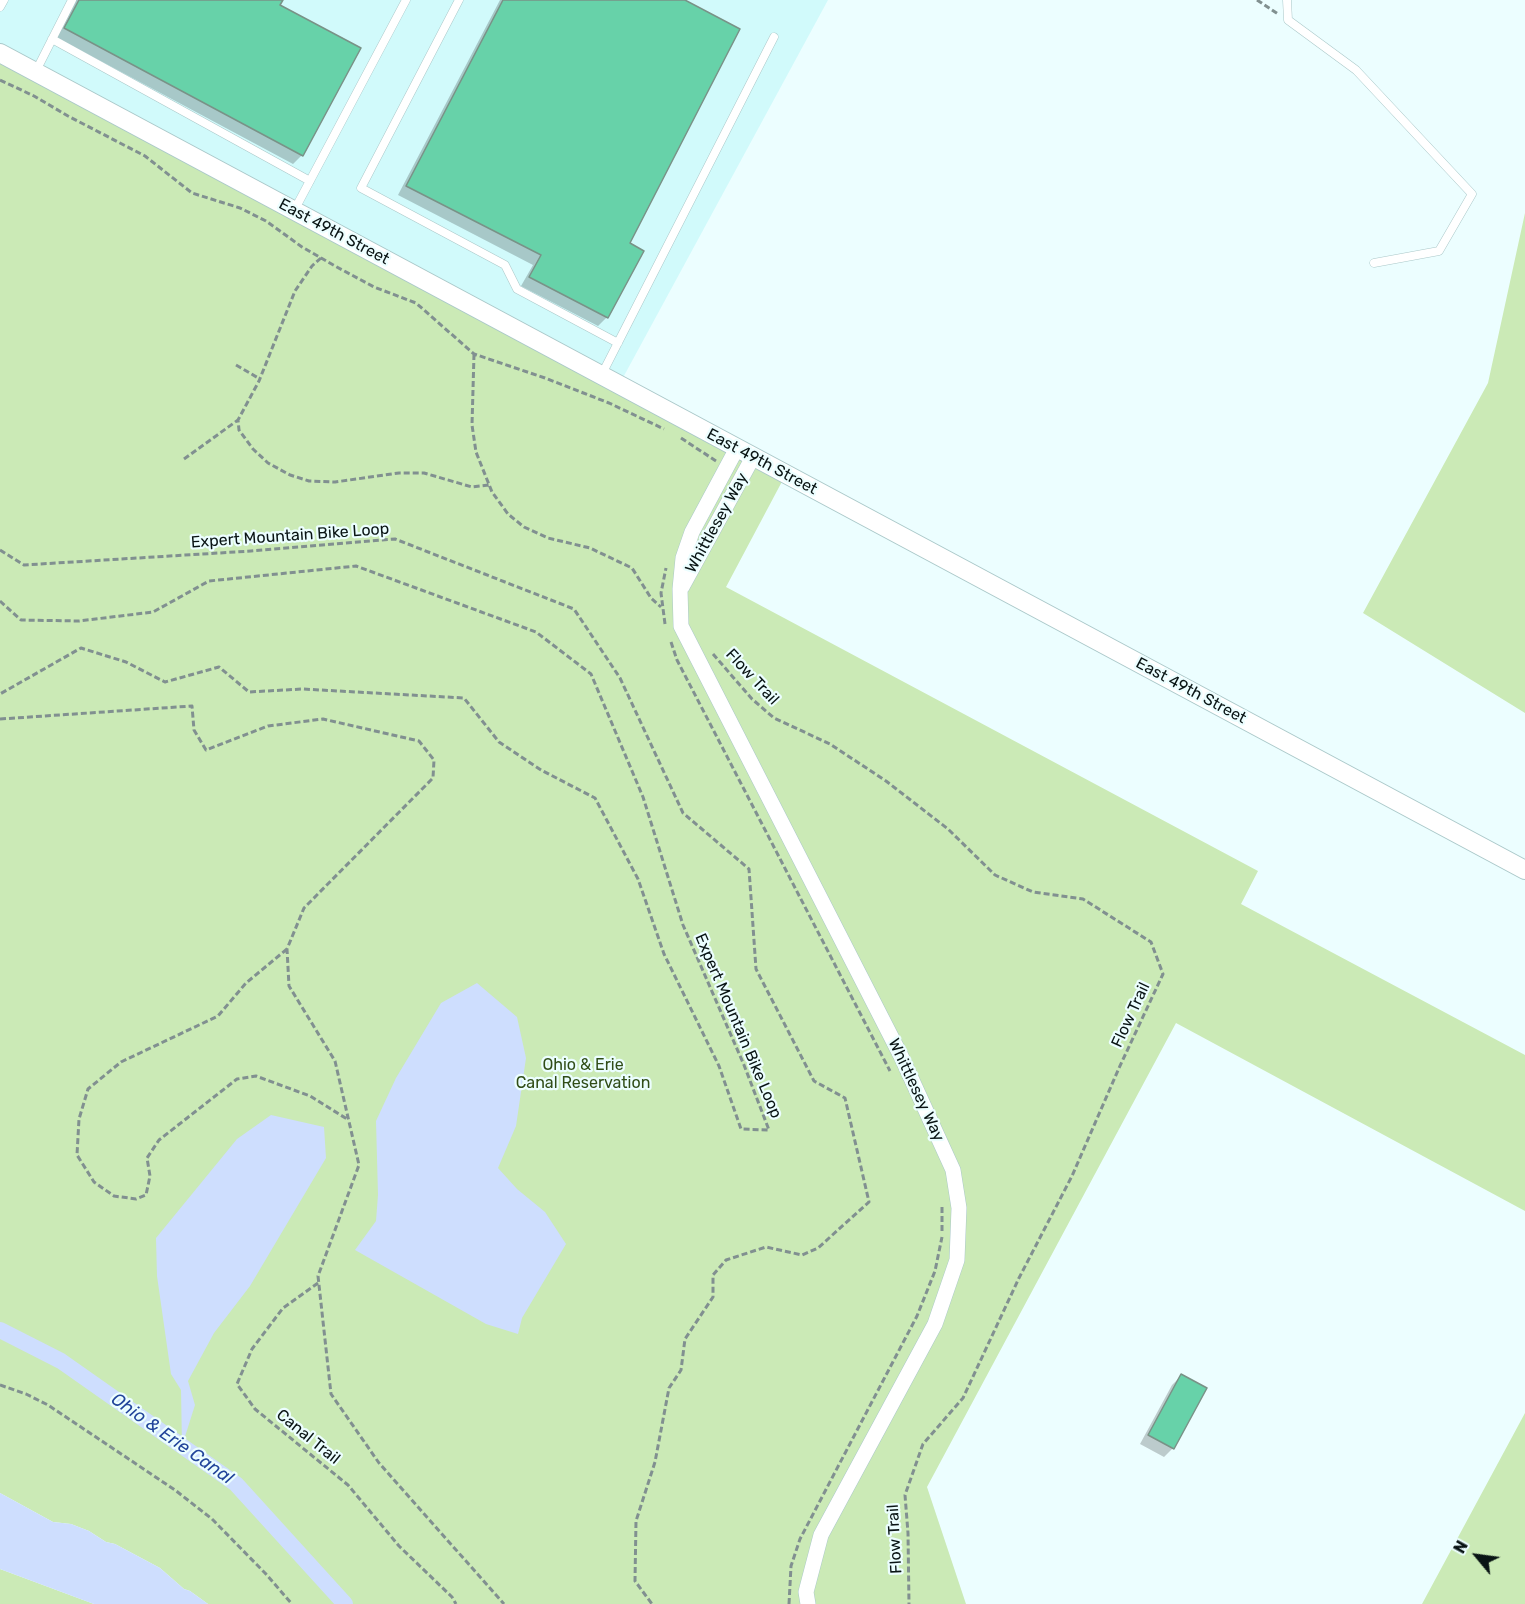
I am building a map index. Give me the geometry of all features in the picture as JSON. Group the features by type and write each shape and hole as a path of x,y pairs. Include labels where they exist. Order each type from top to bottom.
{"street":[{"name":"East 49th Street","path":"0,53 1525,870"},
{"name":"Whittlesey Way","path":"745,452 692,532 683,558 680,590 681,626 901,1056 953,1170 958,1208 957,1260 935,1324 821,1535 806,1592 808,1604"}],"lane":[{"path":"0,7 4,0"},
{"path":"35,72 72,0"},
{"path":"294,211 406,0"},
{"path":"459,0 361,188 505,265 517,289 618,343"},
{"path":"1287,0 1288,20 1356,70 1472,194 1439,251 1374,263"},
{"path":"602,375 774,37"},
{"path":"52,39 310,181"}],"path":[{"path":"1257,0 1288,20"},
{"path":"0,80 145,156 192,193 240,208 266,221 321,258 375,287 416,303 474,354 609,403 667,430"},
{"path":"184,459 238,420 260,379 295,291 321,258"},
{"path":"474,354 472,425 476,452 489,485 508,514 524,527 548,538 590,548 632,568 651,598 662,608"},
{"path":"236,365 260,379"},
{"path":"238,420 239,430 253,449 268,463 290,475 309,481 335,482 399,473 424,473 472,488 489,485"},
{"path":"676,435 718,462"},
{"name":"Expert Mountain Bike Loop","path":"0,549 24,565 251,551 395,539 574,609 620,678 683,813 749,869 756,969 814,1081 845,1098 869,1202 818,1248 802,1255 766,1247 726,1260 713,1275 713,1296 685,1339 681,1370 669,1388 655,1462 636,1521 635,1581 652,1604"},
{"path":"667,629 661,593 668,558"},
{"name":"Expert Mountain Bike Loop","path":"0,601 21,620 79,621 153,612 209,581 356,566 536,632 591,674 643,797 683,925 744,1065 769,1130 741,1129 719,1066 664,954 638,879 595,798 541,770 499,742 464,698 302,689 249,692 219,667 165,682 126,662 81,648 0,694"},
{"path":"670,639 677,660 891,1073"},
{"name":"Flow Trail","path":"691,649 713,653 752,699 774,718 830,744 886,782 948,829 995,875 1033,892 1083,899 1151,942 1163,974 1072,1176 1019,1278 963,1398 923,1444 904,1495 908,1533 909,1604"},
{"path":"0,718 192,706 194,730 206,750 268,726 323,719 419,741 434,760 433,778 304,908 287,949 289,986 335,1061 359,1165 318,1276 331,1394 380,1463 504,1604"},
{"path":"287,949 246,983 218,1016 121,1062 88,1089 79,1119 77,1155 94,1182 114,1196 136,1199 146,1195 150,1176 147,1158 159,1140 237,1079 256,1076 310,1096 349,1119"},
{"path":"789,1604 791,1566 800,1539 917,1316 935,1271 942,1238 942,1204"},
{"name":"Canal Trail","path":"318,1283 283,1308 252,1349 237,1384 255,1409 348,1485 399,1546 452,1597 456,1604"},
{"path":"0,1385 48,1405 175,1490 212,1519 292,1604"}],"shaded area":[{"path":"0,0 828,0 619,385 0,53"},
{"path":"477,983 517,1017 526,1058 516,1126 498,1168 517,1189 545,1212 566,1244 522,1318 518,1334 486,1324 355,1250 376,1221 378,1195 376,1121 396,1078 441,1003"},
{"path":"271,1115 324,1127 326,1158 250,1286 214,1333 188,1381 195,1405 182,1446 181,1390 171,1374 157,1276 156,1238 237,1139"},
{"path":"0,1493 53,1522 71,1524 89,1531 106,1542 115,1544 160,1568 184,1589 208,1604 94,1604 0,1569"}],"green space":[{"name":"Ohio & Erie Canal Reservation","path":"0,53 786,474 726,587 1258,871 1241,904 1525,1055 1525,1211 1176,1023 927,1487 966,1604 208,1604 184,1589 160,1568 115,1544 106,1542 89,1531 71,1524 53,1522 0,1493"},
{"path":"1525,213 1525,713 1363,613 1488,383"},
{"path":"1525,1413 1525,1604 1422,1604"},
{"path":"0,1569 94,1604 0,1604"}],"building":[{"path":"79,0 283,0 280,5 361,48 303,156 64,28"},
{"path":"503,0 685,0 740,29 630,243 644,251 608,318 529,277 541,255 406,186"},
{"path":"1181,1374 1207,1388 1174,1449 1148,1435"}],"waterway":[{"name":"Ohio & Erie Canal","path":"0,1330 61,1361 236,1484 345,1604"}]}
